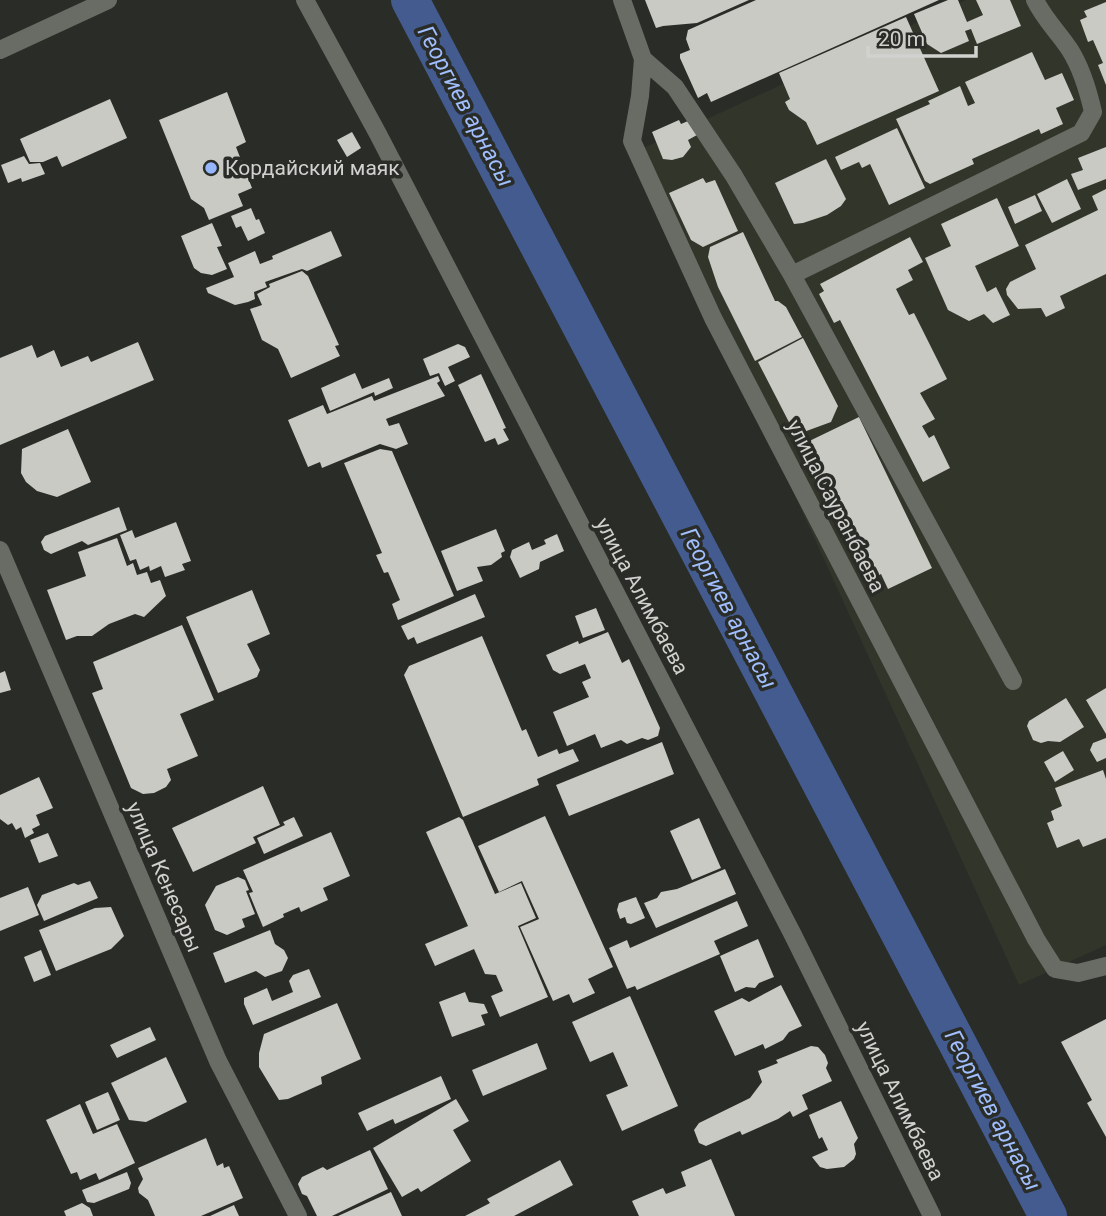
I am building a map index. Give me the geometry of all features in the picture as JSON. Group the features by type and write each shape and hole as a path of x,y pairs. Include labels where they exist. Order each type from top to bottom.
{"street":[{"path":"0,50 107,0"},
{"name":"улица Алимбаева","path":"305,0 378,134 787,923 932,1216"},
{"name":"улица Сауранбаева","path":"622,0 643,59 632,141 713,318 1036,939 1055,969 1078,973 1106,966"},
{"path":"792,275 1081,133 1093,112 1087,86 1070,51 1035,0"},
{"path":"643,59 675,87 734,176 792,275 1013,681"},
{"name":"улица Кенесары","path":"0,550 218,1061 298,1216"}],"shaded area":[{"path":"966,0 1106,0 1106,945 1019,985 637,151"}],"building":[{"path":"645,0 749,0 697,23 656,28"},
{"path":"756,0 939,0 711,102 707,93 698,98 680,58 680,54 690,50 686,39 688,30"},
{"path":"948,0 958,0 967,22 983,15 976,0 1010,0 1021,26 977,44 971,29 965,31 969,41 941,53 927,44 914,14"},
{"path":"1106,2 1106,85 1098,65 1103,63 1093,40 1088,42 1080,20 1087,17 1084,11"},
{"path":"906,17 939,91 817,145 806,122 789,110 785,102 790,99 779,73"},
{"path":"1032,52 1045,80 1062,73 1074,100 1056,108 1063,124 1041,134 1039,129 972,159 974,164 930,184 925,181 896,119 930,104 928,101 960,86 968,106 975,103 965,82"},
{"name":"Кордайский маяк","path":"227,92 246,142 236,147 252,188 238,194 243,206 209,220 204,208 191,199 159,120"},
{"path":"110,99 127,138 62,167 57,156 43,162 30,162 20,139"},
{"path":"679,120 681,124 688,121 697,135 688,140 691,147 683,157 663,159 652,132"},
{"path":"897,128 925,188 889,205 870,164 862,168 859,162 841,170 835,157"},
{"path":"352,132 361,148 347,157 337,140"},
{"path":"1106,147 1106,179 1078,190 1071,174 1083,170 1078,158"},
{"path":"24,156 29,164 40,163 45,174 22,182 21,178 8,183 1,165"},
{"path":"826,159 846,199 841,206 827,215 794,224 775,183"},
{"path":"703,178 706,183 715,180 738,231 703,247 691,240 669,193"},
{"path":"1067,179 1081,209 1052,223 1037,194"},
{"path":"1106,189 1106,274 1060,296 1065,308 1046,317 1041,308 1018,309 1007,295 1006,289 1010,282 1036,269 1025,245 1098,210 1092,196"},
{"path":"1035,195 1042,211 1015,224 1008,207"},
{"path":"997,198 1019,246 975,266 987,292 996,287 1010,315 993,323 984,314 969,321 948,310 925,258 951,246 941,224"},
{"path":"251,208 265,233 248,241 241,226 236,228 231,216"},
{"path":"212,223 222,246 217,247 227,269 212,275 201,273 194,268 181,236"},
{"path":"331,231 342,256 307,271 302,269 265,282 267,287 254,292 255,299 248,302 235,305 208,293 206,288 234,277 228,263 255,251 260,264 273,259 272,256"},
{"path":"743,232 775,301 786,307 802,337 755,361 718,287 708,257 710,247"},
{"path":"910,237 923,262 908,270 913,280 896,289 909,315 914,313 947,379 920,393 935,419 922,426 929,438 934,435 950,468 923,482 840,320 834,323 819,294 824,291 820,284"},
{"path":"302,271 308,276 339,345 335,346 340,356 291,378 278,349 262,340 250,309 262,305 257,294 270,287 269,284"},
{"path":"803,338 838,406 831,422 801,433 793,430 758,362"},
{"path":"138,342 154,380 0,445 0,358 32,345 37,358 54,350 61,367 88,356 91,362"},
{"path":"458,344 465,347 470,357 448,367 455,381 445,386 439,373 430,376 423,359"},
{"path":"355,373 362,389 389,378 393,388 375,396 374,392 330,411 321,388"},
{"path":"481,374 509,440 498,445 495,438 485,442 458,385"},
{"path":"438,376 440,381 437,383 445,396 386,419 389,426 399,423 408,444 396,449 380,444 322,468 320,462 308,467 288,420 323,405 327,414 372,396 374,401"},
{"path":"859,417 932,568 888,589 881,574 867,581 855,554 860,551 856,543 850,546 830,504 834,502 831,495 836,492 831,484 820,489 799,446"},
{"path":"68,429 91,482 57,497 37,491 26,482 21,473 22,449"},
{"path":"380,449 392,451 454,596 398,620 392,604 400,600 388,572 384,573 376,555 382,553 344,463"},
{"path":"119,507 127,530 88,545 82,541 51,554 44,550 41,542 45,536"},
{"path":"176,522 191,561 182,564 185,570 165,577 161,566 150,571 149,566 140,570 136,559 130,561 120,535 132,530 135,538"},
{"path":"496,529 505,551 501,553 502,557 491,565 477,567 483,581 457,591 441,551"},
{"path":"557,534 564,551 540,562 539,569 520,578 510,557 512,550 529,542 532,550 546,544 544,540"},
{"path":"117,538 127,566 133,563 137,575 147,572 151,583 160,580 166,596 144,617 135,614 109,624 92,636 77,636 66,640 47,590 86,576 78,552"},
{"path":"252,590 270,634 247,644 260,670 257,677 218,693 186,617"},
{"path":"475,594 485,617 417,644 414,637 408,640 401,626"},
{"path":"596,608 605,630 583,638 575,616"},
{"path":"182,625 214,700 180,714 198,756 167,769 171,780 166,787 154,793 143,794 131,788 92,693 103,689 93,662"},
{"path":"608,632 622,663 629,659 660,728 658,736 627,744 621,740 601,748 595,734 567,746 553,712 589,697 582,682 591,678 585,664 560,674 553,670 546,655"},
{"path":"482,636 522,731 526,729 538,757 557,749 559,754 573,749 579,761 537,779 539,785 463,817 404,675 409,666"},
{"path":"5,671 11,690 0,693 0,673"},
{"path":"1106,688 1106,734 1086,700"},
{"path":"1066,698 1084,727 1060,742 1041,743 1033,740 1027,726 1029,721"},
{"path":"1106,738 1106,758 1097,762 1090,750 1093,743"},
{"path":"662,742 674,774 569,816 556,785"},
{"path":"1063,751 1074,770 1055,782 1044,762"},
{"path":"1103,770 1106,779 1106,838 1083,847 1079,839 1057,848 1047,823 1054,820 1051,811 1062,806 1055,788"},
{"path":"39,777 53,808 36,815 40,825 32,829 34,833 25,838 21,827 16,830 12,823 8,825 0,819 0,795"},
{"path":"263,786 280,825 253,837 256,843 193,872 172,828"},
{"path":"545,816 613,967 588,979 595,993 573,1003 569,994 553,1001 520,927 539,919 522,881 499,892 478,846"},
{"path":"294,817 303,836 264,854 257,838 285,825 283,822"},
{"path":"459,817 463,820 495,894 521,883 536,918 518,926 548,997 500,1017 491,996 503,991 496,975 485,974 474,949 435,966 425,944 468,926 426,832"},
{"path":"699,818 721,868 692,880 670,831"},
{"path":"331,832 350,876 323,888 328,900 301,912 299,907 263,927 249,893 253,892 243,870"},
{"path":"48,833 58,856 39,863 30,840"},
{"path":"725,869 736,894 656,928 644,903 657,898 661,892 677,889"},
{"path":"238,877 245,880 249,890 246,891 255,914 242,919 245,927 227,935 215,930 205,905 216,886"},
{"path":"90,881 98,898 44,921 37,905 42,895 74,883 78,885"},
{"path":"28,887 39,915 0,931 0,898"},
{"path":"636,897 645,918 627,923 625,917 620,919 617,910 619,903"},
{"path":"737,901 748,926 714,941 720,954 637,990 635,986 627,989 609,948 627,940 630,948"},
{"path":"111,907 124,936 111,949 56,971 39,930 95,908"},
{"path":"270,930 275,944 284,950 288,958 282,971 265,977 256,971 225,983 213,953"},
{"path":"758,939 774,977 759,983 755,988 746,987 735,992 720,956"},
{"path":"41,950 51,975 34,982 24,957"},
{"path":"309,969 321,997 253,1025 244,998 267,988 272,1001 293,992 289,981 293,975"},
{"path":"781,985 802,1026 765,1049 763,1044 735,1056 714,1011 742,998 749,1002"},
{"path":"465,992 469,1002 484,1004 488,1013 481,1015 485,1025 452,1037 439,1002"},
{"path":"630,996 678,1106 622,1131 606,1095 628,1086 613,1052 590,1062 572,1022"},
{"path":"337,1003 361,1059 321,1077 322,1084 288,1099 279,1100 259,1067 264,1034"},
{"path":"1106,1019 1106,1137 1087,1103 1092,1100 1061,1042"},
{"path":"150,1027 156,1040 117,1058 110,1045"},
{"path":"537,1043 547,1069 483,1096 472,1070"},
{"path":"811,1046 818,1047 825,1055 828,1063 826,1068 832,1081 802,1095 808,1109 793,1117 790,1111 742,1135 740,1131 706,1146 699,1143 694,1130 699,1123 750,1098 762,1082 758,1071 778,1063 776,1060"},
{"path":"166,1057 187,1102 146,1122 129,1120 111,1083"},
{"path":"441,1076 451,1099 395,1124 393,1119 367,1131 358,1113"},
{"path":"108,1092 120,1120 97,1130 85,1102"},
{"path":"456,1099 469,1121 453,1130 471,1161 421,1192 418,1188 402,1197 373,1148"},
{"path":"841,1101 858,1138 854,1144 856,1154 844,1167 827,1169 820,1167 812,1157 828,1150 822,1137 819,1139 809,1115"},
{"path":"80,1104 93,1134 117,1124 135,1163 99,1180 96,1173 80,1180 77,1172 71,1174 46,1120"},
{"path":"206,1138 217,1166 223,1163 224,1168 229,1166 243,1198 201,1216 155,1216 148,1200 139,1193 138,1188 143,1179 138,1168"},
{"path":"370,1150 388,1189 332,1216 317,1216 298,1184 302,1177 323,1167 327,1170"},
{"path":"711,1159 735,1216 639,1216 632,1201 663,1188 666,1194 686,1186 681,1172"},
{"path":"560,1160 573,1185 514,1216 465,1216 490,1203 487,1199"},
{"path":"127,1172 131,1183 129,1189 94,1203 87,1202 82,1190"},
{"path":"391,1192 402,1216 338,1216"},
{"path":"82,1203 90,1208 93,1216 66,1216 64,1211"},
{"path":"234,1205 239,1216 210,1216"}],"waterway":[{"name":"Георгиев арнасы","path":"410,0 1048,1216"}],"place":[{"name":"Кордайский маяк","path":"211,168"}]}
